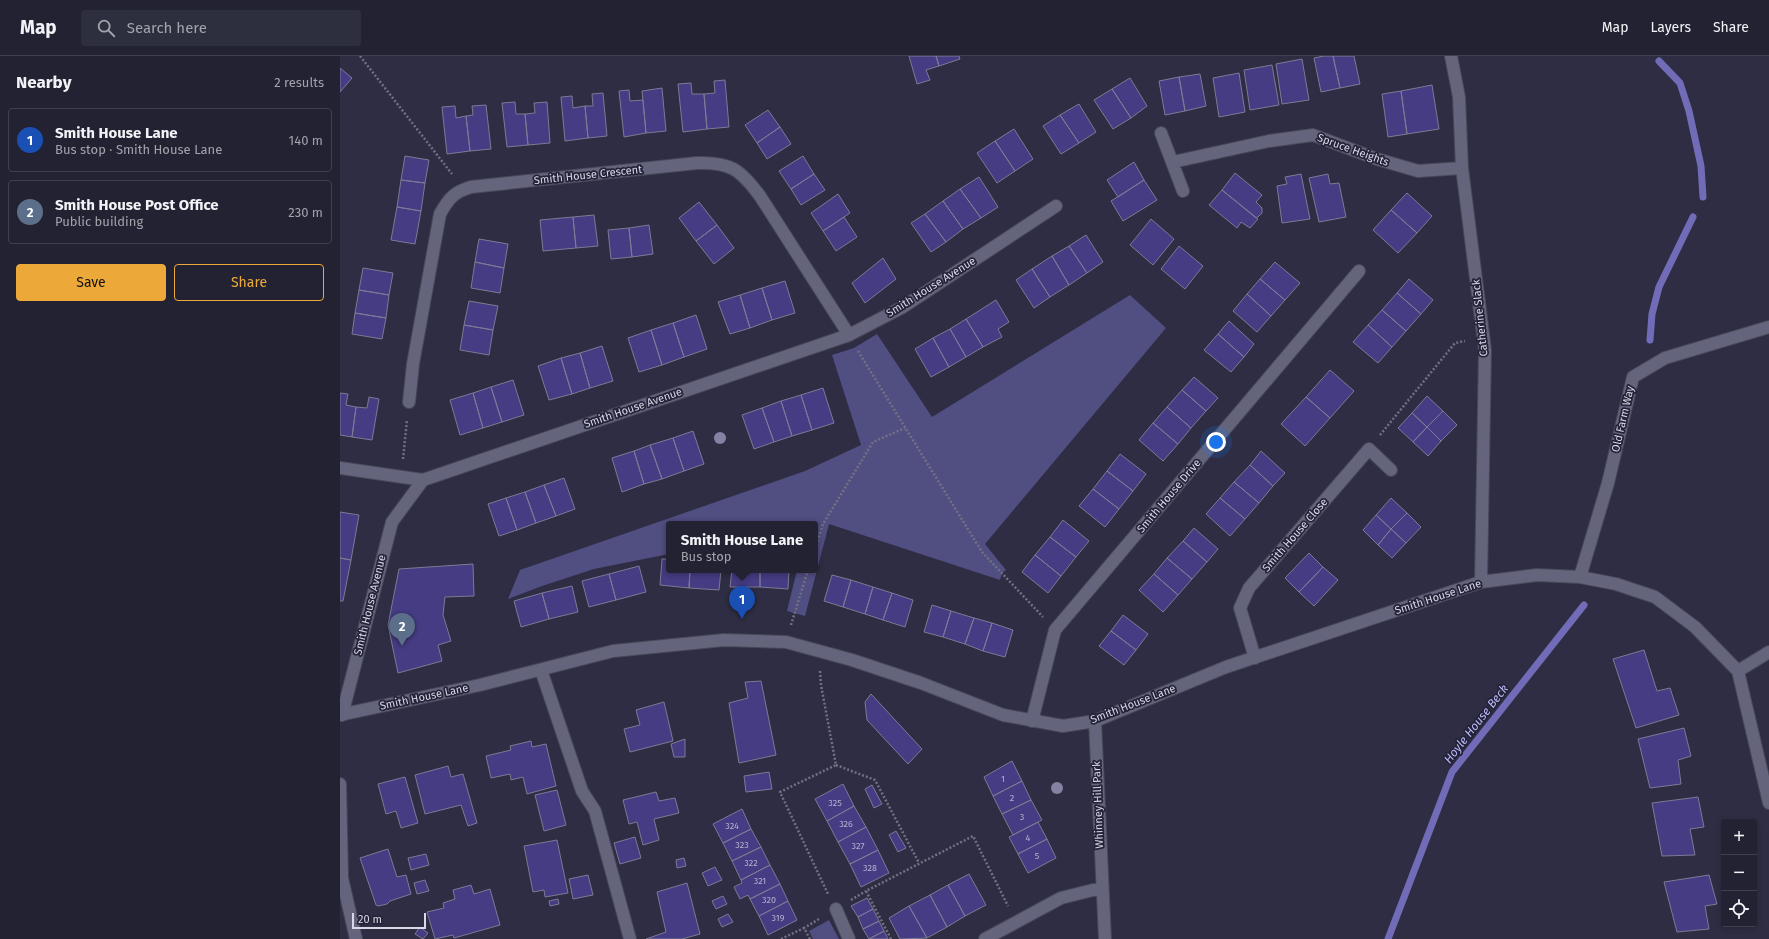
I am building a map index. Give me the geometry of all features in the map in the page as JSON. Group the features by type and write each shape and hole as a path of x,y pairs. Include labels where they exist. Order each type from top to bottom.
{"street":[{"name":"Catherine Slack","path":"1451,56 1459,97 1462,168 1485,350 1481,582"},
{"path":"1161,133 1183,191"},
{"name":"Spruce Heights","path":"1173,162 1270,141 1313,135 1377,159 1418,171 1462,168"},
{"name":"Smith House Crescent","path":"459,190 471,187 697,163 717,163 733,169 749,181 849,335"},
{"path":"409,402 414,364 440,214 448,200 459,190"},
{"name":"Smith House Avenue","path":"341,715 392,522 423,480 849,335 903,306 1056,206"},
{"name":"Smith House Drive","path":"1032,721 1055,630 1359,271"},
{"name":"Old Farm Way","path":"1580,577 1608,483 1633,377 1665,358 1769,327"},
{"path":"1369,449 1391,470"},
{"name":"Smith House Close","path":"1255,658 1240,608 1249,588 1369,449"},
{"path":"340,468 423,480"},
{"name":"Smith House Lane","path":"341,715 480,685 613,651 724,640 786,642 852,660 921,683 1003,715 1063,726 1094,721 1226,667 1481,582 1537,575 1580,577 1616,584 1655,597 1696,628 1738,671"},
{"path":"1769,652 1738,671 1769,804"},
{"path":"541,670 582,791 595,811 630,939"},
{"name":"Whinney Hill Park","path":"1094,721 1101,888 1105,939"},
{"path":"340,784 342,878 356,939"},
{"path":"985,939 1061,898 1101,888"},
{"path":"836,909 850,939"}],"path":[{"path":"360,56 452,174 459,190"},
{"path":"849,335 982,552 1055,630"},
{"path":"1369,449 1455,343 1484,338"},
{"path":"818,540 823,524 872,442 905,428"},
{"path":"786,642 807,573"},
{"path":"819,651 821,685 836,765"},
{"path":"836,909 780,792 836,765 874,780 920,863"},
{"path":"891,939 866,891 973,836 1016,922"},
{"path":"781,939 804,928"}],"shaded area":[{"path":"1130,295 1166,328 985,544 1006,570 1002,573 1000,580 829,524 818,566 818,521 666,521 666,555 594,569 508,599 520,570 805,471 861,445 832,355 854,348 877,334 932,417"},
{"path":"796,573 816,573 805,616 787,611"},
{"path":"829,920 839,939 813,939 809,931"}],"building":[{"path":"909,56 936,56 939,66 926,70 930,80 917,84"},
{"path":"936,56 959,56 960,59 939,66"},
{"path":"1333,56 1340,88 1321,92 1314,58"},
{"path":"1333,56 1354,56 1360,84 1340,88"},
{"path":"1302,59 1309,100 1282,104 1276,64"},
{"path":"1272,65 1279,105 1250,110 1244,70"},
{"path":"340,68 352,78 340,92"},
{"path":"1239,73 1245,112 1219,117 1213,78"},
{"path":"1200,74 1206,106 1185,111 1179,77"},
{"path":"1179,77 1185,111 1165,115 1159,81"},
{"path":"1130,78 1147,106 1131,118 1112,89"},
{"path":"725,80 729,127 707,129 704,94 715,93 714,81"},
{"path":"691,83 692,94 704,94 707,129 683,132 678,84"},
{"path":"1432,85 1439,129 1407,134 1401,91"},
{"path":"662,88 666,131 646,133 642,91"},
{"path":"1112,89 1131,118 1113,129 1094,100"},
{"path":"629,90 630,101 643,100 646,133 624,137 619,91"},
{"path":"1401,91 1407,134 1388,137 1382,94"},
{"path":"603,93 607,136 588,138 585,106 593,106 592,94"},
{"path":"572,96 573,108 585,106 588,138 565,141 561,97"},
{"path":"515,102 516,114 525,114 528,145 507,147 502,103"},
{"path":"547,102 550,143 528,145 525,114 535,113 534,103"},
{"path":"1079,104 1096,132 1079,143 1060,115"},
{"path":"486,105 491,149 470,151 466,116 473,115 472,106"},
{"path":"455,106 456,118 466,116 470,151 447,154 442,107"},
{"path":"768,110 780,127 757,143 745,125"},
{"path":"1060,115 1079,143 1061,154 1043,126"},
{"path":"780,127 791,144 767,159 757,143"},
{"path":"1014,129 1033,159 1015,171 995,141"},
{"path":"995,141 1015,171 997,183 977,153"},
{"path":"405,156 429,160 425,183 401,180"},
{"path":"803,156 814,174 791,189 779,171"},
{"path":"1134,162 1144,180 1118,197 1107,180"},
{"path":"1235,173 1262,195 1256,202 1262,208 1262,213 1256,218 1222,190"},
{"path":"814,174 825,190 801,205 791,189"},
{"path":"1301,174 1310,219 1282,223 1277,186 1287,184 1285,177"},
{"path":"1328,174 1330,184 1339,183 1346,217 1319,222 1309,178"},
{"path":"979,177 998,207 981,218 960,189"},
{"path":"401,180 425,183 421,211 397,207"},
{"path":"1144,180 1157,200 1123,221 1111,201"},
{"path":"960,189 981,218 963,229 943,201"},
{"path":"1222,190 1258,219 1250,228 1241,222 1237,228 1209,205"},
{"path":"1407,193 1432,216 1417,233 1391,210"},
{"path":"838,194 850,213 823,231 811,213"},
{"path":"943,201 963,229 946,242 925,214"},
{"path":"699,202 717,225 696,241 679,218"},
{"path":"397,207 421,211 415,244 391,240"},
{"path":"1391,210 1417,233 1398,253 1373,230"},
{"path":"925,214 946,242 931,252 911,223"},
{"path":"594,215 598,246 576,248 573,217"},
{"path":"573,217 576,248 543,251 540,220"},
{"path":"844,217 857,237 836,251 823,231"},
{"path":"1151,219 1174,239 1153,265 1130,245"},
{"path":"649,225 653,254 632,257 629,228"},
{"path":"717,225 734,248 714,264 696,241"},
{"path":"629,228 632,257 611,259 608,230"},
{"path":"1086,235 1103,262 1087,273 1069,246"},
{"path":"479,239 508,244 504,268 475,262"},
{"path":"1069,246 1087,273 1069,285 1052,256"},
{"path":"1179,246 1203,266 1185,289 1161,269"},
{"path":"1052,256 1069,285 1050,297 1032,269"},
{"path":"883,258 896,279 865,303 852,283"},
{"path":"475,262 504,268 500,293 471,288"},
{"path":"1275,262 1300,283 1285,300 1260,279"},
{"path":"363,268 393,273 389,295 359,290"},
{"path":"1032,269 1050,297 1034,308 1016,280"},
{"path":"1260,279 1285,300 1271,316 1247,294"},
{"path":"1409,279 1433,300 1421,314 1397,293"},
{"path":"785,281 795,313 772,320 762,288"},
{"path":"762,288 772,320 750,328 740,295"},
{"path":"359,290 389,295 386,318 355,313"},
{"path":"1397,293 1421,314 1406,331 1382,310"},
{"path":"1247,294 1271,316 1257,332 1233,311"},
{"path":"740,295 750,328 730,334 718,302"},
{"path":"996,300 1009,322 998,329 1002,337 983,347 966,319"},
{"path":"469,301 498,306 493,330 464,325"},
{"path":"1382,310 1406,331 1392,347 1368,325"},
{"path":"355,313 386,318 382,339 352,334"},
{"path":"696,315 707,349 684,357 673,323"},
{"path":"966,319 983,347 966,357 950,329"},
{"path":"1229,321 1254,344 1244,357 1218,334"},
{"path":"673,323 684,357 662,365 651,330"},
{"path":"464,325 493,330 489,355 460,350"},
{"path":"1368,325 1392,347 1378,363 1353,342"},
{"path":"950,329 966,357 949,367 933,338"},
{"path":"651,330 662,365 639,372 628,338"},
{"path":"1218,334 1244,357 1231,372 1204,350"},
{"path":"933,338 949,367 931,377 915,349"},
{"path":"602,346 613,381 590,388 580,353"},
{"path":"580,353 590,388 572,394 561,358"},
{"path":"561,358 572,394 549,400 538,366"},
{"path":"1330,370 1354,391 1330,418 1306,397"},
{"path":"1194,377 1218,398 1206,411 1182,390"},
{"path":"513,380 524,415 502,422 491,387"},
{"path":"491,387 502,422 483,428 473,393"},
{"path":"823,388 834,423 812,430 801,395"},
{"path":"1182,390 1206,411 1191,428 1167,407"},
{"path":"340,393 348,394 346,405 356,407 352,437 340,435"},
{"path":"473,393 483,428 460,435 450,400"},
{"path":"801,395 812,430 792,436 781,401"},
{"path":"1427,396 1443,411 1427,427 1412,413"},
{"path":"369,397 379,399 372,440 352,437 356,407 367,408"},
{"path":"1306,397 1330,418 1305,446 1281,424"},
{"path":"781,401 792,436 774,442 762,408"},
{"path":"1167,407 1191,428 1178,444 1153,423"},
{"path":"762,408 774,442 754,449 742,415"},
{"path":"1443,411 1457,425 1441,441 1427,427"},
{"path":"1412,413 1427,427 1413,442 1398,428"},
{"path":"1153,423 1178,444 1163,461 1139,440"},
{"path":"1427,427 1441,441 1428,456 1413,442"},
{"path":"693,431 704,464 684,471 673,438"},
{"path":"673,438 684,471 662,479 650,445"},
{"path":"650,445 662,479 644,484 634,451"},
{"path":"634,451 644,484 622,492 612,458"},
{"path":"1261,451 1285,473 1273,486 1250,465"},
{"path":"1120,454 1146,474 1133,491 1107,471"},
{"path":"1250,465 1273,486 1259,503 1234,482"},
{"path":"1107,471 1133,491 1119,509 1093,489"},
{"path":"564,478 575,509 556,516 544,485"},
{"path":"1234,482 1259,503 1245,519 1220,498"},
{"path":"544,485 556,516 536,523 525,492"},
{"path":"1093,489 1119,509 1105,527 1079,506"},
{"path":"525,492 536,523 517,530 506,498"},
{"path":"506,498 517,530 499,536 488,504"},
{"path":"1220,498 1245,519 1230,536 1206,514"},
{"path":"1391,498 1407,513 1391,529 1376,515"},
{"path":"340,512 359,515 351,560 340,558"},
{"path":"1407,513 1421,527 1406,543 1391,529"},
{"path":"1376,515 1391,529 1378,545 1363,530"},
{"path":"1063,520 1089,541 1076,557 1050,537"},
{"path":"1194,528 1218,549 1207,562 1183,541"},
{"path":"1391,529 1406,543 1392,558 1378,545"},
{"path":"1050,537 1076,557 1061,576 1035,555"},
{"path":"1183,541 1207,562 1192,579 1167,558"},
{"path":"1309,553 1323,567 1299,592 1285,578"},
{"path":"1035,555 1061,576 1048,593 1022,572"},
{"path":"340,558 351,560 343,601 340,601"},
{"path":"1167,558 1192,579 1178,595 1154,574"},
{"path":"662,559 666,559 666,573 690,573 689,588 660,585"},
{"path":"473,564 474,596 445,597 443,615 451,641 438,645 442,661 398,673 388,625 399,569"},
{"path":"639,566 646,592 616,600 609,574"},
{"path":"1323,567 1338,580 1314,606 1299,592"},
{"path":"690,573 721,573 719,590 689,588"},
{"path":"732,573 760,573 760,587 730,587"},
{"path":"760,573 789,573 788,589 760,587"},
{"path":"609,574 616,600 589,607 582,581"},
{"path":"1154,574 1178,595 1163,612 1139,590"},
{"path":"832,575 851,580 843,607 824,601"},
{"path":"851,580 873,587 865,614 843,607"},
{"path":"572,586 578,612 549,619 542,593"},
{"path":"873,587 892,593 883,620 865,614"},
{"path":"542,593 549,619 521,627 514,601"},
{"path":"892,593 913,600 905,627 883,620"},
{"path":"932,605 951,611 943,637 924,632"},
{"path":"951,611 974,618 965,644 943,637"},
{"path":"1123,615 1148,634 1136,650 1111,631"},
{"path":"974,618 992,623 983,651 965,644"},
{"path":"992,623 1013,630 1005,657 983,651"},
{"path":"1111,631 1136,650 1124,665 1099,646"},
{"path":"1644,650 1657,691 1670,688 1679,715 1636,728 1613,659"},
{"path":"761,681 776,755 739,763 729,703 748,698 745,682"},
{"path":"871,694 922,749 908,764 867,720 865,702"},
{"path":"664,702 673,741 630,752 624,729 640,725 636,710"},
{"path":"1684,728 1691,756 1678,760 1681,784 1650,788 1638,739"},
{"path":"685,739 685,757 674,757 671,744"},
{"path":"531,741 532,747 546,744 556,786 527,794 523,777 511,780 510,774 491,778 486,756 511,750 510,746"},
{"path":"1012,761 1022,781 993,796 984,777"},
{"path":"448,766 451,777 463,774 477,823 468,826 461,805 425,814 415,775"},
{"path":"769,772 772,789 746,792 744,776"},
{"path":"405,777 418,823 401,828 396,811 386,814 378,784"},
{"path":"1022,781 1031,800 1002,814 993,796"},
{"path":"843,784 854,806 827,821 815,799"},
{"path":"872,785 882,804 874,808 865,789"},
{"path":"557,790 566,825 544,831 535,795"},
{"path":"656,792 659,801 675,798 679,813 654,819 659,840 643,845 637,822 629,824 623,800"},
{"path":"1698,797 1704,827 1690,829 1695,855 1662,856 1652,803"},
{"path":"1031,800 1042,820 1013,835 1002,814"},
{"path":"854,806 866,827 838,842 827,821"},
{"path":"742,809 751,829 723,843 713,824"},
{"path":"1038,822 1047,839 1018,854 1009,837"},
{"path":"866,827 878,850 850,864 838,842"},
{"path":"751,829 761,847 732,861 723,843"},
{"path":"896,831 906,848 898,852 889,835"},
{"path":"635,837 641,858 620,864 614,843"},
{"path":"1047,839 1056,858 1028,873 1018,854"},
{"path":"557,840 568,893 545,897 544,890 533,892 524,846"},
{"path":"761,847 770,865 741,880 732,861"},
{"path":"388,849 397,877 406,875 411,894 378,906 376,905 360,858"},
{"path":"878,850 889,873 861,887 850,864"},
{"path":"426,854 429,865 411,870 408,858"},
{"path":"684,858 686,866 677,868 676,860"},
{"path":"770,865 780,884 750,899 748,895 740,899 734,887 742,883 741,880"},
{"path":"715,867 722,880 708,886 702,873"},
{"path":"969,874 986,905 965,916 948,885"},
{"path":"588,875 593,895 573,899 569,879"},
{"path":"1709,875 1717,904 1705,906 1709,929 1677,932 1664,882"},
{"path":"425,880 429,891 417,894 414,883"},
{"path":"687,883 700,934 682,939 646,939 666,932 657,892"},
{"path":"780,884 788,901 759,916 750,899"},
{"path":"471,885 474,894 490,889 500,925 454,938 453,935 435,939 427,912 444,908 443,903 455,899 453,890"},
{"path":"948,885 965,916 947,927 930,895"},
{"path":"930,895 947,927 927,938 909,906"},
{"path":"723,896 727,904 716,909 712,901"},
{"path":"867,898 873,909 858,917 851,906"},
{"path":"558,899 559,904 550,906 549,901"},
{"path":"788,901 797,920 768,935 759,916"},
{"path":"909,906 927,938 900,939 889,918"},
{"path":"873,909 879,921 863,929 858,917"},
{"path":"728,914 733,922 722,927 718,919"},
{"path":"879,921 884,931 869,939 863,929"},
{"path":"420,927 428,933 423,939 415,934"},
{"path":"884,931 888,939 869,939"}],"waterway":[{"name":"Hoyle House Beck","path":"1659,61 1680,83 1689,111 1701,166 1703,197"},
{"name":"Hoyle House Beck","path":"1650,340 1652,314 1659,287 1693,217"},
{"name":"Hoyle House Beck","path":"1388,939 1452,772 1584,605"}],"place":[{"name":"Smith House Lane","path":"742,619"},
{"name":"Smith House Post Office","path":"402,646"}]}
